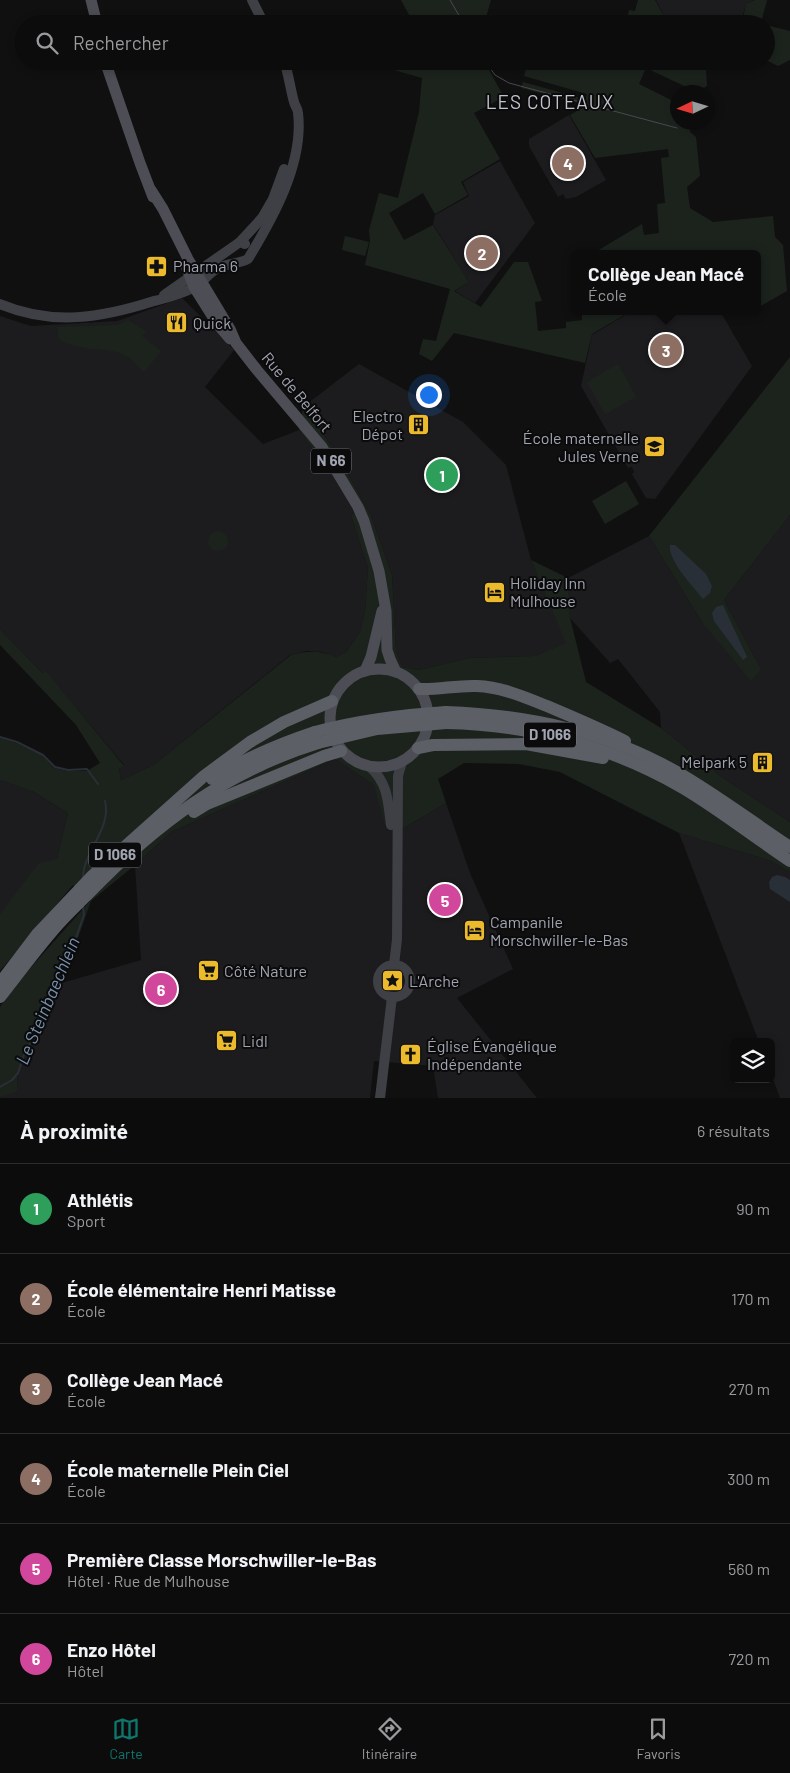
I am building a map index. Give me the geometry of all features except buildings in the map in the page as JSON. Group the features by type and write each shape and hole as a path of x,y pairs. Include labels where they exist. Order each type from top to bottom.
{"highway":[{"path":"419,689 430,690 475,686 496,688 596,726 632,744 640,753"},
{"path":"156,824 204,776 250,742 284,722 332,701"},
{"name":"D 1066","path":"0,983 38,934 91,877 229,768 287,741 317,738 346,724 376,718 512,717 567,727 640,753 683,775 790,847"},
{"name":"D 1066","path":"446,718 512,727 608,752 649,770 683,788 790,861"},
{"path":"418,748 433,745 503,744 526,744 556,748 602,758 635,768 676,789 683,788"},
{"path":"156,824 174,823 207,804 324,756 341,751"},
{"name":"D 1066","path":"0,997 55,928 156,824"}],"main road":[{"path":"91,0 95,15"},
{"name":"Rue de Belfort","path":"108,70 159,212 196,282 257,370 322,446 346,484 364,521 379,571 386,611 387,650 396,672"},
{"name":"Rue de Belfort","path":"151,190 163,209 188,259 196,282"},
{"name":"Rue de Belfort","path":"365,671 371,657 384,602"},
{"path":"375,669 396,672 409,679 419,689 425,700 428,712 428,725 418,748 402,762 381,768 370,767 350,758 341,751 334,740 330,727 332,701 349,678 375,669"}],"street":[{"path":"252,0 260,15"},
{"path":"260,0 266,15"},
{"path":"0,304 31,314 54,318 80,318 126,310 158,300 196,282 219,268 248,259 281,200 294,144 292,111 294,100 288,70"},
{"path":"126,310 138,313 188,293 222,255 262,218 273,199 294,144"},
{"path":"236,244 247,246 250,255"},
{"path":"235,263 236,244"},
{"path":"188,259 199,262 215,254 222,255"},
{"path":"394,965 397,940 398,776 402,762"},
{"path":"370,767 382,780 386,788 397,878"},
{"path":"394,965 405,969 410,981 406,990 399,996 392,997 381,990 378,978 381,971 387,966 394,965"},
{"path":"380,1098 392,997"}],"shaded area":[{"path":"401,0 491,0 487,15 409,15"},
{"path":"638,0 655,0 663,15 628,15 629,10 635,11"},
{"path":"656,0 754,0 746,4 743,15 664,15"},
{"path":"755,0 767,0 763,15 744,15 746,4"},
{"path":"775,27 790,31 790,60 778,66 775,64"},
{"path":"394,70 489,70 504,97 474,113 500,159 461,182 468,195 435,214 423,193 389,213 404,240 433,225 469,282 454,291 481,307 514,262 528,262 542,301 535,302 538,331 566,328 566,322 582,320 582,315 624,315 592,334 585,363 454,333 432,361 419,354 423,339 436,341 450,289 365,265 370,241 369,230 379,193 398,198 419,112 422,78"},
{"path":"526,70 645,70 639,84 670,100 670,130 690,130 690,132 696,137 700,176 687,187 690,208 713,222 773,216 775,237 783,245 787,291 761,306 761,250 599,250 642,224 644,235 659,233 657,204 665,203 661,158 669,157 668,149 595,158 570,115 582,108 587,94 524,76"},
{"path":"650,70 706,70 707,85 682,85"},
{"path":"523,82 581,98 580,103 521,88"},
{"path":"569,115 606,180 576,197 566,199 563,194 558,197 529,146 529,139"},
{"path":"500,161 535,223 475,303 455,291 469,282 433,224 435,215 469,196 463,182"},
{"path":"345,236 369,242 365,256 342,250"},
{"path":"182,298 234,350 205,387 263,444 299,430 344,493 354,513 351,515 368,568 365,611 360,632 346,652 336,657 322,652 307,651 290,655 152,766 121,780 119,769 124,765 45,671 42,673 0,629 0,316 31,326 117,321"},
{"path":"625,315 722,315 752,366 655,499 646,498 632,474 634,472 632,467 628,468 581,386 592,335"},
{"path":"128,320 146,331 142,336 161,351 144,372 130,358 122,354 74,346 58,337 58,327 118,325"},
{"path":"790,357 790,515 724,600 761,669 751,681 702,622 649,536"},
{"path":"359,364 463,422 506,465 531,560 567,643 535,656 470,658 419,670 402,667 396,651 392,575 371,516 338,456 303,407"},
{"path":"618,364 636,397 605,414 587,382"},
{"path":"303,407 338,456 371,516 392,575 396,651 402,667 419,670 470,658 535,656 566,643 531,560 568,578 570,618 586,682 661,728 723,778 790,822 790,872 771,861 679,833 560,772 519,764 464,763 438,779 446,803 402,829 385,825 374,785 335,759 171,832 91,901 62,983 17,1072 18,1091 0,1097 0,1007 17,983 90,901 73,885 0,971 0,914 39,863 57,859 68,813 32,791 0,780 0,738 42,755 54,768 67,771 87,771 100,763 76,725 0,645 0,629 42,673 45,670 124,766 119,769 121,780 152,766 291,655 314,652 336,657 346,652 360,632 365,611 368,568 351,515 354,513 344,493 299,430"},
{"path":"626,481 639,504 605,524 592,501"},
{"path":"790,515 790,822 723,778 661,728 660,712 618,659 610,663 570,618 568,578 649,536 702,622 761,669 724,600"},
{"path":"218,531 225,534 228,541 225,548 218,551 211,548 208,541 211,534"},
{"path":"670,545 675,545 706,574 712,586 710,593 703,599 677,566 670,551"},
{"path":"723,605 747,657 743,660 714,621 712,613 716,607"},
{"path":"335,759 374,785 402,829 446,803 470,873 513,969 457,998 537,1098 438,1098 433,1066 374,1061 370,1098 0,1098 1,1096 18,1091 17,1072 62,983 141,960 135,865 171,832"},
{"path":"0,780 30,790 68,813 57,859 0,914"},
{"path":"679,833 771,861 790,872 790,1098 780,1098 774,1083 775,1038 757,1038"},
{"path":"777,875 790,880 790,902 770,889 769,882 772,877"},
{"path":"393,970 401,973 404,981 401,989 393,992 385,989 382,981 385,973"}],"waterway":[{"name":"Le Steinbaechlein","path":"0,737 17,742 43,755 55,767 68,770 87,769 98,784"},
{"name":"Le Steinbaechlein","path":"83,878 87,859 105,821 105,801"},
{"name":"Le Steinbaechlein","path":"0,1087 12,1080 18,1073 25,1052 43,1022 49,1002 61,980 84,915 83,907"}],"tram line":[{"path":"450,0 459,15"},
{"path":"491,70 495,75 509,83 670,126"}],"place":[{"name":"École maternelle Plein Ciel","path":"568,163"},
{"name":"École élémentaire Henri Matisse","path":"482,253"},
{"name":"Pharma 6","path":"157,266"},
{"name":"Quick","path":"177,323"},
{"name":"Collège Jean Macé","path":"666,350"},
{"name":"Electro Dépot","path":"419,425"},
{"name":"École maternelle Jules Verne","path":"655,447"},
{"name":"Athlétis","path":"442,475"},
{"name":"Holiday Inn Mulhouse","path":"494,592"},
{"name":"Melpark 5","path":"763,762"},
{"name":"Première Classe Morschwiller-le-Bas","path":"445,900"},
{"name":"Campanile Morschwiller-le-Bas","path":"474,931"},
{"name":"Côté Nature","path":"208,971"},
{"name":"L'Arche","path":"393,981"},
{"name":"Enzo Hôtel","path":"161,989"},
{"name":"Lidl","path":"226,1041"},
{"name":"Église Évangélique Indépendante","path":"411,1055"}],"district":[{"name":"LES COTEAUX","path":"550,102"}]}
